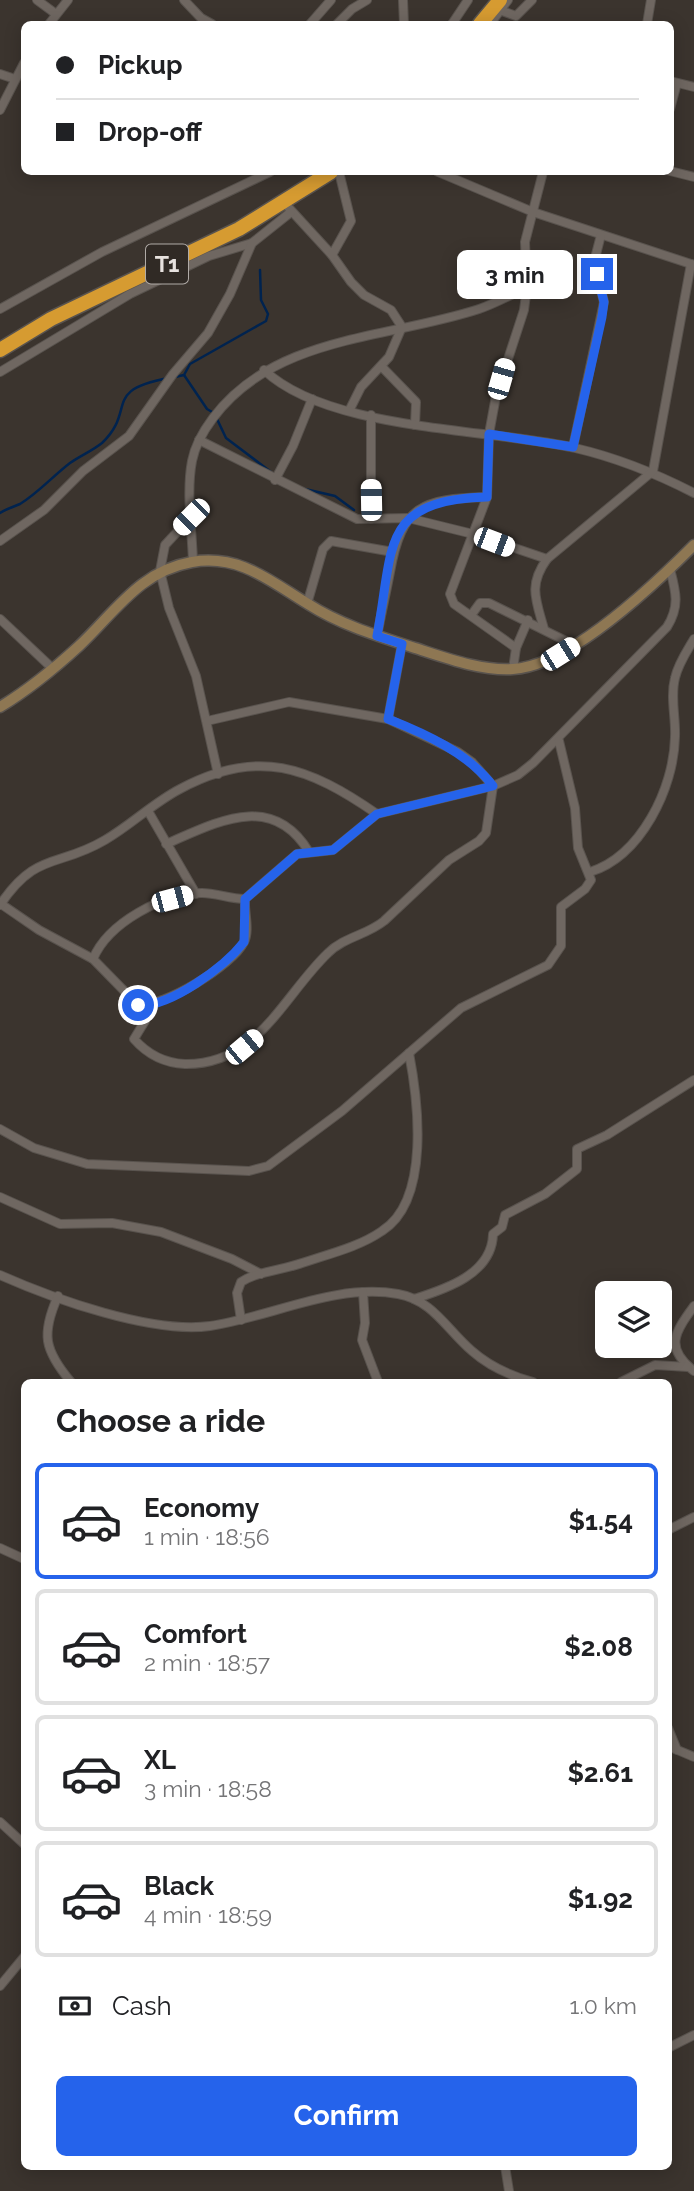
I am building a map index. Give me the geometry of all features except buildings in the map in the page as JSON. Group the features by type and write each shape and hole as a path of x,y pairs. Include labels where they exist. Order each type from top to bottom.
{"highway":[{"path":"483,21 498,6"},
{"name":"T1","path":"0,350 51,319 288,207 327,175"}],"street":[{"path":"37,0 56,14"},
{"path":"51,21 68,0"},
{"path":"184,0 206,21"},
{"path":"313,21 331,0"},
{"path":"340,21 352,9 367,0"},
{"path":"403,0 404,21"},
{"path":"454,21 468,0"},
{"path":"508,0 498,6 516,16 532,0"},
{"path":"648,21 651,0"},
{"path":"0,110 21,68"},
{"path":"0,74 15,79"},
{"path":"674,82 694,87"},
{"path":"674,172 694,177"},
{"path":"2,304 102,252 264,175"},
{"path":"332,256 351,221 340,175"},
{"path":"445,175 533,212 692,265 653,471 547,559 535,575 534,586 544,629"},
{"path":"516,648 472,614 454,604 450,594 487,497 489,434 496,396 524,310 527,286 525,242 542,175"},
{"path":"0,541 44,510 83,471 129,436 173,374 215,322 253,243 288,207 363,295 391,310 402,327"},
{"path":"573,447 603,309 602,290 594,262 601,235"},
{"path":"0,372 130,294 226,249 253,243"},
{"path":"193,562 192,459 199,440 226,401 264,370 314,350 479,309 527,286"},
{"path":"350,410 361,387 382,367 394,348 402,327"},
{"path":"382,367 416,402 415,425"},
{"path":"264,370 280,385 312,399 350,410 415,425 573,447 653,471 694,493"},
{"path":"275,480 293,446 312,399"},
{"path":"371,415 371,519"},
{"path":"199,440 345,515 371,519 408,518 473,534 547,559"},
{"path":"377,636 393,552 398,533 408,518 419,509 444,500 487,497"},
{"path":"191,517 165,545 160,571 163,588 188,653 218,774"},
{"path":"307,604 323,549 331,541 393,552"},
{"path":"0,707 78,647 137,586 160,571 193,562 226,562 241,566 272,579 307,604 344,624 377,636 485,667 513,669 546,662 574,645 670,569 694,545"},
{"path":"93,959 104,939 153,906 197,894 245,899 297,854 333,850 377,814 493,786 518,775 559,741 667,627 676,614 677,599 670,569"},
{"path":"472,614 484,602 528,620 574,645"},
{"path":"0,619 52,668"},
{"path":"513,669 516,648 528,620"},
{"path":"590,872 605,867 621,855 664,792 675,739 672,700 675,677 694,639"},
{"path":"388,719 402,644"},
{"path":"145,1006 145,1021 134,1039 162,1062 209,1062 240,1050 265,1028 335,946 373,930 449,860 480,841 489,822 493,786 472,762 458,752 388,719 289,702 207,721"},
{"path":"0,1129 34,1148 87,1164 260,1169 342,1111 461,1008 548,965 561,946 561,907 585,889 591,880 578,848 575,808 559,741"},
{"path":"245,899 247,931 244,942 233,954 185,989 145,1006 127,998 93,959 39,930 1,905 30,870 103,842 180,789 218,774 266,764 299,771 352,797 377,814"},
{"path":"148,811 197,894"},
{"path":"166,844 212,824 260,816 279,820 297,832 309,852"},
{"path":"241,1320 238,1286 246,1279 297,1265 359,1243 385,1230 394,1219 410,1188 419,1136 419,1108 409,1053"},
{"path":"414,1299 448,1288 469,1275 489,1253 493,1234 502,1227 505,1216 545,1194 578,1169 577,1149 607,1135 694,1080"},
{"path":"0,1197 60,1224 112,1223 161,1232 261,1274"},
{"path":"0,1275 58,1296 172,1328 241,1320 363,1292 393,1293 414,1299 442,1318 455,1335 488,1364 526,1379"},
{"path":"363,1292 365,1323 362,1340 377,1379"},
{"path":"58,1296 46,1333 51,1354 69,1379"},
{"path":"691,1369 678,1355 675,1337 694,1306"},
{"path":"626,1379 648,1367 661,1364 691,1369"},
{"path":"672,1528 694,1517"},
{"path":"0,1548 21,1558"},
{"path":"672,1738 677,1750"},
{"path":"672,1748 694,1757"},
{"path":"0,1822 21,1841"},
{"path":"0,1986 21,1961"},
{"path":"672,2047 694,2035"},
{"path":"506,2170 509,2191"}],"waterway":[{"path":"175,377 184,375 190,364 266,321 268,314 261,300 260,270"},
{"path":"184,375 207,409 214,413"},
{"path":"0,513 27,500 70,463 102,443 118,421 127,395 148,383 169,378"},
{"path":"217,419 226,438 271,472"},
{"path":"305,489 335,496 354,510"}],"route":[{"path":"138,1005 155,1003 185,989 228,960 244,942 247,931 245,899 297,854 333,850 377,814 493,786 482,771 458,752 388,719 402,644 377,636 393,552 398,533 408,518 419,509 453,498 487,497 489,434 573,447 602,317 604,302 597,274"}]}
